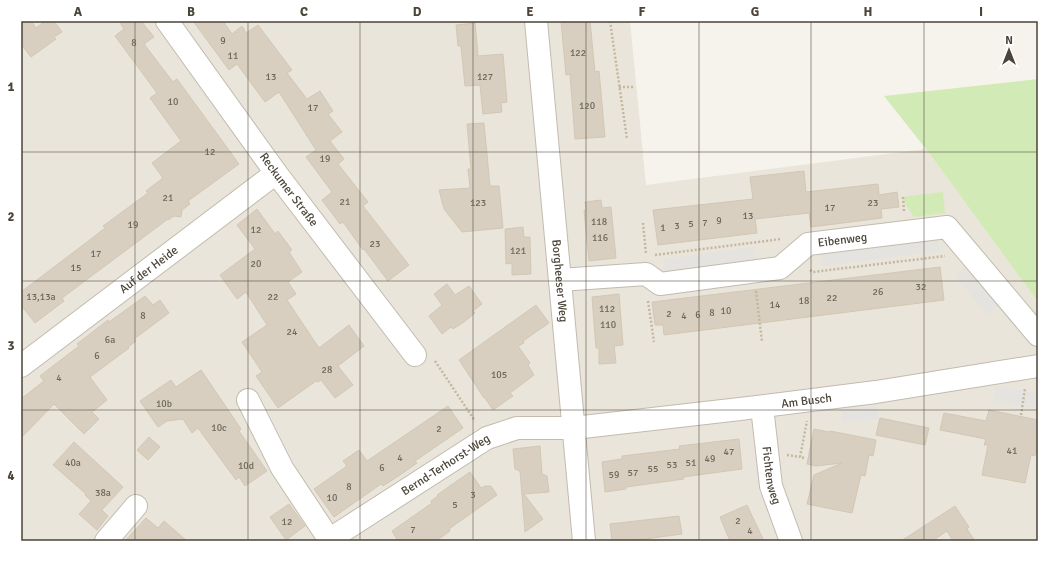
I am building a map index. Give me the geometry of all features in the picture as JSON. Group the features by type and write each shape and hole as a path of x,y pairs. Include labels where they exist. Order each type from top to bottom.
{"street":[{"name":"Reckumer Straße","path":"168,21 276,173 415,355"},
{"name":"Borgheeser Weg","path":"536,21 584,541"},
{"name":"Auf der Heide","path":"21,366 276,173"},
{"name":"Eibenweg","path":"650,264 660,284 780,268 790,247 948,227 1038,335"},
{"path":"560,280 650,264"},
{"name":"Am Busch","path":"574,428 762,407 876,392 1034,366"},
{"name":"Bernd-Terhorst-Weg","path":"248,400 282,468 328,540 487,438 517,428 574,428"},
{"name":"Fichtenweg","path":"762,407 771,486 791,541"},
{"path":"106,541 136,506"}],"path":[{"path":"610,21 627,139"},
{"path":"619,87 634,87"},
{"path":"643,223 648,264 650,264 646,284 654,342"},
{"path":"650,264 790,247 813,272 969,253"},
{"path":"753,272 762,342"},
{"path":"415,355 436,361 487,438"},
{"path":"1021,415 1034,366"},
{"path":"804,458 800,457 807,420 814,419"}],"shaded area":[{"path":"21,21 630,21 646,185 926,149 1038,302 1038,541 21,541"},
{"path":"938,237 940,251 823,266 821,251"},
{"path":"754,247 755,262 665,273 663,259"},
{"path":"966,266 998,306 987,315 955,275"},
{"path":"995,386 1038,393 1038,408 993,402"},
{"path":"877,407 878,419 842,422 841,410"}],"green space":[{"path":"1038,79 1038,302 926,149 884,96"},
{"path":"943,192 945,213 914,217 901,197"}],"building":[{"path":"21,21 31,21 36,28 45,21 54,21 62,32 54,37 56,39 31,57 21,44"},
{"path":"119,21 141,21 154,37 144,44 173,82 177,79 239,164 188,201 190,204 182,210 181,217 174,216 168,219 62,298 64,301 35,323 21,305 21,292 105,228 103,226 148,193 146,191 163,178 152,163 181,141 150,98 157,93 115,36 124,29"},
{"path":"193,21 223,21 232,34 242,26 246,33 258,25 292,70 287,73 307,99 320,91 333,111 328,114 342,132 330,141 344,159 338,164 368,202 363,206 409,265 388,281 343,222 340,224 322,200 332,192 306,157 316,150 279,92 265,102 237,64 229,70"},
{"path":"561,21 590,21 595,72 599,71 605,137 575,139 570,74 566,75"},
{"path":"475,23 478,56 503,54 507,102 501,103 502,112 483,114 480,85 465,86 461,46 458,46 456,25"},
{"path":"484,123 490,186 499,186 503,228 462,232 444,209 439,190 470,188 468,169 471,169 467,124"},
{"path":"804,171 806,192 878,184 879,195 897,192 899,207 881,209 882,218 811,227 809,213 755,219 757,233 658,245 653,210 753,199 750,177"},
{"path":"601,200 602,208 611,207 616,258 589,261 584,210 586,210 585,202"},
{"path":"257,209 275,234 278,231 292,250 289,252 302,272 288,282 296,294 287,300 319,348 349,325 364,346 338,366 353,385 335,398 321,380 318,382 316,381 278,408 256,376 262,372 242,342 267,325 246,292 237,299 220,275 255,249 237,225"},
{"path":"523,227 524,237 530,237 531,274 512,275 512,263 506,264 505,229"},
{"path":"940,267 944,300 664,335 663,325 655,325 652,302"},
{"path":"447,284 455,295 469,286 482,304 473,311 475,313 464,322 453,329 451,327 442,334 429,316 442,305 434,294"},
{"path":"619,294 623,345 614,346 616,363 599,364 599,348 596,348 592,297"},
{"path":"145,296 153,305 160,300 169,313 134,339 136,341 128,347 129,348 90,377 107,400 92,412 99,419 84,434 54,404 21,438 21,399 44,381 40,376 79,346 77,344 108,320 109,322"},
{"path":"536,305 549,323 518,346 530,363 528,365 534,375 510,393 513,396 493,410 459,360"},
{"path":"201,370 241,429 239,431 267,471 245,486 239,477 236,480 198,428 192,433 183,419 167,421 158,427 140,401 171,380 176,387"},
{"path":"448,406 463,428 415,461 417,463 400,475 383,486 381,484 334,517 314,489 347,466 343,461 359,450 367,461"},
{"path":"989,410 1038,420 1038,443 1035,456 1031,455 1025,483 982,475 988,445 984,445 986,439 940,430 944,413 986,421"},
{"path":"880,418 929,428 925,445 876,435"},
{"path":"814,429 876,440 873,456 869,455 865,476 861,475 852,513 807,504 814,475 842,463 816,466 807,464"},
{"path":"149,437 160,447 148,460 137,450"},
{"path":"739,439 742,469 683,477 684,479 626,487 626,489 605,492 602,462 622,459 622,456 680,449 679,446"},
{"path":"74,442 123,487 102,510 108,516 97,530 79,514 91,501 85,495 86,494 53,465"},
{"path":"540,446 542,474 547,476 549,492 524,494 543,519 525,532 520,471 515,469 513,449"},
{"path":"470,472 481,488 491,486 497,495 449,529 450,531 436,541 398,541 392,531 432,503 431,501 438,496 437,495"},
{"path":"289,504 305,526 286,540 270,517"},
{"path":"747,505 764,541 730,541 720,517"},
{"path":"955,506 969,527 967,529 975,541 953,541 947,531 932,541 901,541"},
{"path":"679,516 682,534 630,541 612,541 610,524"},
{"path":"146,518 158,528 164,521 187,541 125,541"}]}
